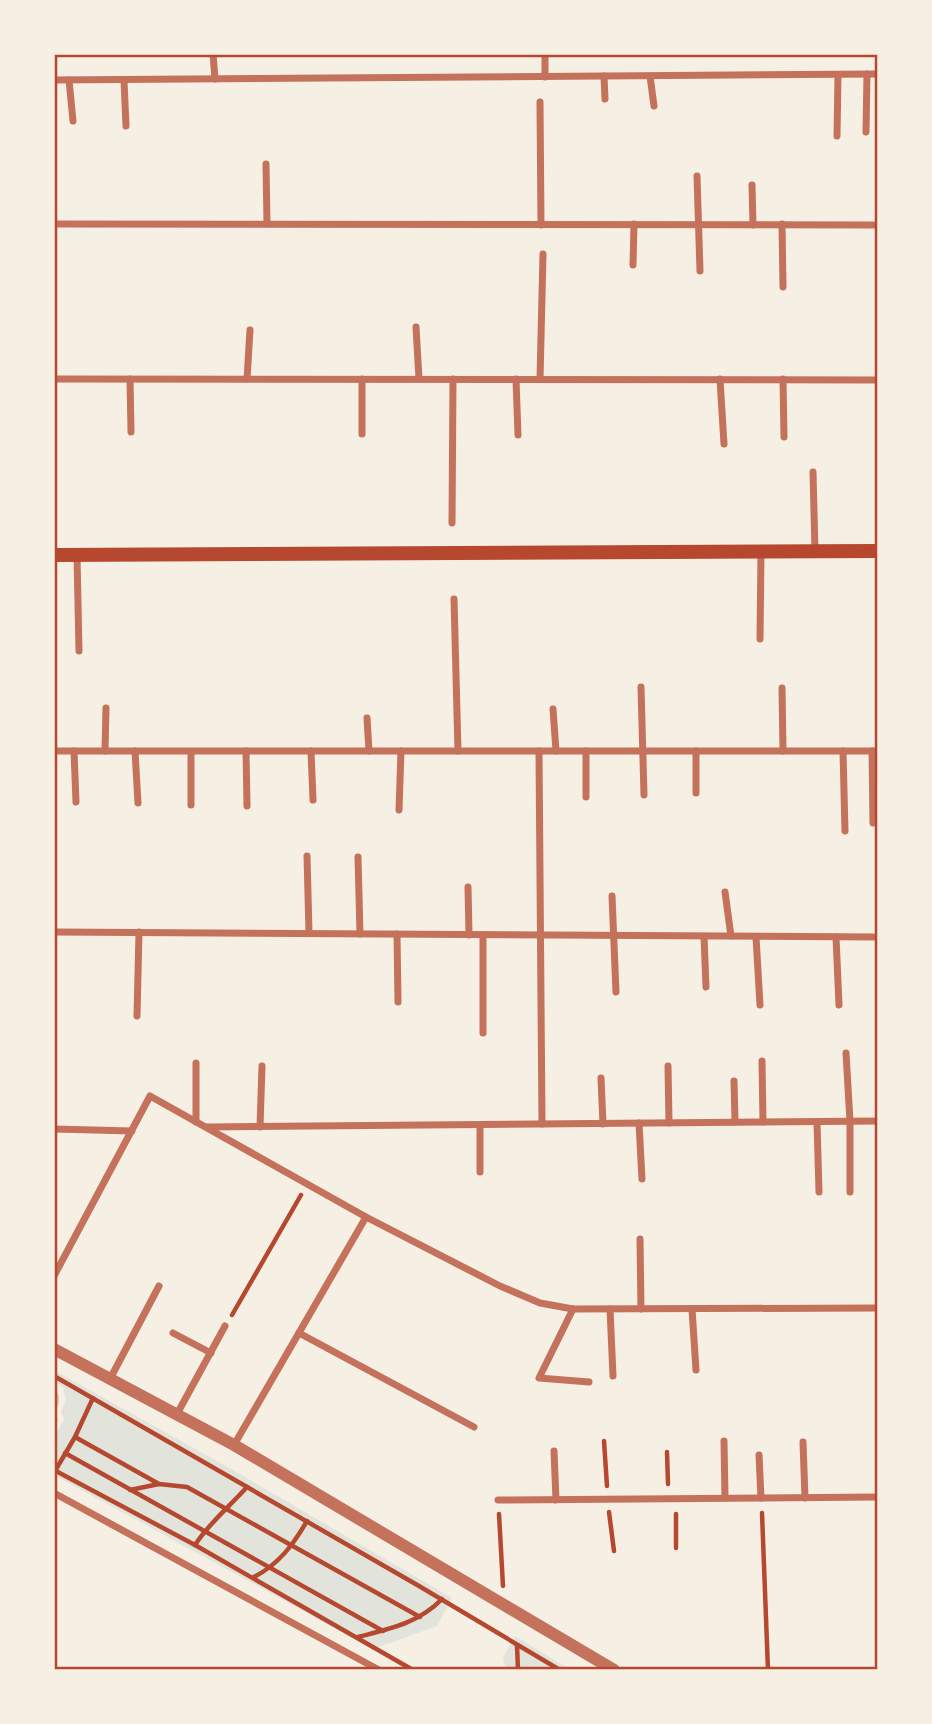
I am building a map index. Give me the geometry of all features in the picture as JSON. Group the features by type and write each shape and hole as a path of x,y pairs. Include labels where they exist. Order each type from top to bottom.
{"main road":[{"path":"54,555 878,551"}],"street":[{"path":"213,54 215,79"},
{"path":"545,54 545,76"},
{"path":"866,132 867,74"},
{"path":"54,80 878,74"},
{"path":"837,136 838,75"},
{"path":"604,76 605,99"},
{"path":"650,76 654,106"},
{"path":"69,80 73,121"},
{"path":"124,80 126,126"},
{"path":"540,102 541,225"},
{"path":"266,164 267,224"},
{"path":"697,176 700,271"},
{"path":"752,185 753,225"},
{"path":"54,224 878,225"},
{"path":"633,265 634,224"},
{"path":"782,225 783,288"},
{"path":"540,379 543,254"},
{"path":"416,327 419,379"},
{"path":"247,379 250,330"},
{"path":"54,379 878,380"},
{"path":"130,379 131,432"},
{"path":"362,379 362,434"},
{"path":"452,523 453,379"},
{"path":"516,379 518,435"},
{"path":"720,379 724,444"},
{"path":"783,379 784,437"},
{"path":"813,472 816,551"},
{"path":"760,639 761,551"},
{"path":"77,555 79,651"},
{"path":"454,599 458,751"},
{"path":"641,687 644,794"},
{"path":"782,688 783,751"},
{"path":"106,708 106,751"},
{"path":"554,709 555,751"},
{"path":"367,718 369,751"},
{"path":"54,751 875,751 873,823"},
{"path":"74,751 76,802"},
{"path":"135,751 138,803"},
{"path":"246,751 247,806"},
{"path":"311,751 313,800"},
{"path":"399,810 401,751"},
{"path":"538,751 542,1124"},
{"path":"586,751 586,797"},
{"path":"696,751 696,793"},
{"path":"844,751 845,831"},
{"path":"191,752 191,805"},
{"path":"307,856 309,933"},
{"path":"358,857 360,934"},
{"path":"468,887 469,935"},
{"path":"726,892 731,936"},
{"path":"612,896 616,992"},
{"path":"54,932 878,937"},
{"path":"137,1016 139,932"},
{"path":"397,934 398,1002"},
{"path":"483,935 483,1033"},
{"path":"704,936 706,987"},
{"path":"756,937 760,1005"},
{"path":"836,937 839,1005"},
{"path":"846,1053 850,1192"},
{"path":"762,1061 763,1122"},
{"path":"196,1063 196,1122"},
{"path":"260,1126 262,1066"},
{"path":"668,1066 669,1123"},
{"path":"601,1077 603,1124"},
{"path":"734,1081 735,1122"},
{"path":"54,1276 150,1096 366,1217 499,1286 540,1303 573,1309 878,1308"},
{"path":"206,1127 878,1121"},
{"path":"817,1122 819,1192"},
{"path":"639,1123 642,1179"},
{"path":"480,1125 480,1172"},
{"path":"54,1129 132,1131"},
{"path":"234,1445 366,1217"},
{"path":"640,1239 642,1309"},
{"path":"110,1379 159,1286"},
{"path":"573,1309 539,1378 589,1382"},
{"path":"610,1309 613,1376"},
{"path":"692,1309 696,1370"},
{"path":"177,1414 225,1326"},
{"path":"173,1333 211,1353"},
{"path":"299,1333 474,1427"},
{"path":"54,1349 234,1445 614,1670"},
{"path":"724,1441 725,1499"},
{"path":"803,1442 805,1498"},
{"path":"554,1451 556,1500"},
{"path":"759,1455 761,1498"},
{"path":"54,1493 379,1670"},
{"path":"498,1500 878,1497"}],"path":[{"path":"225,1326 306,1185"},
{"path":"54,1376 442,1599 560,1670"},
{"path":"93,1398 75,1437 55,1470 195,1545 414,1670"},
{"path":"75,1437 159,1484"},
{"path":"604,1441 614,1552"},
{"path":"667,1451 676,1548"},
{"path":"65,1453 383,1630"},
{"path":"130,1490 159,1484 187,1487 420,1617"},
{"path":"195,1545 204,1531 247,1486"},
{"path":"761,1498 768,1670"},
{"path":"498,1500 503,1604"},
{"path":"253,1578 271,1569 292,1546 307,1521"},
{"path":"358,1637 405,1625 431,1611 442,1599"},
{"path":"517,1644 518,1670"}],"shaded area":[{"path":"54,1370 233,1470 452,1598 437,1626 373,1649 54,1475 54,1437 64,1420 61,1411 66,1400 63,1388 54,1379"},
{"path":"515,1636 571,1670 506,1670 503,1658"}],"building":[{"path":"54,1386 59,1402 55,1415 58,1420 54,1428"}]}
